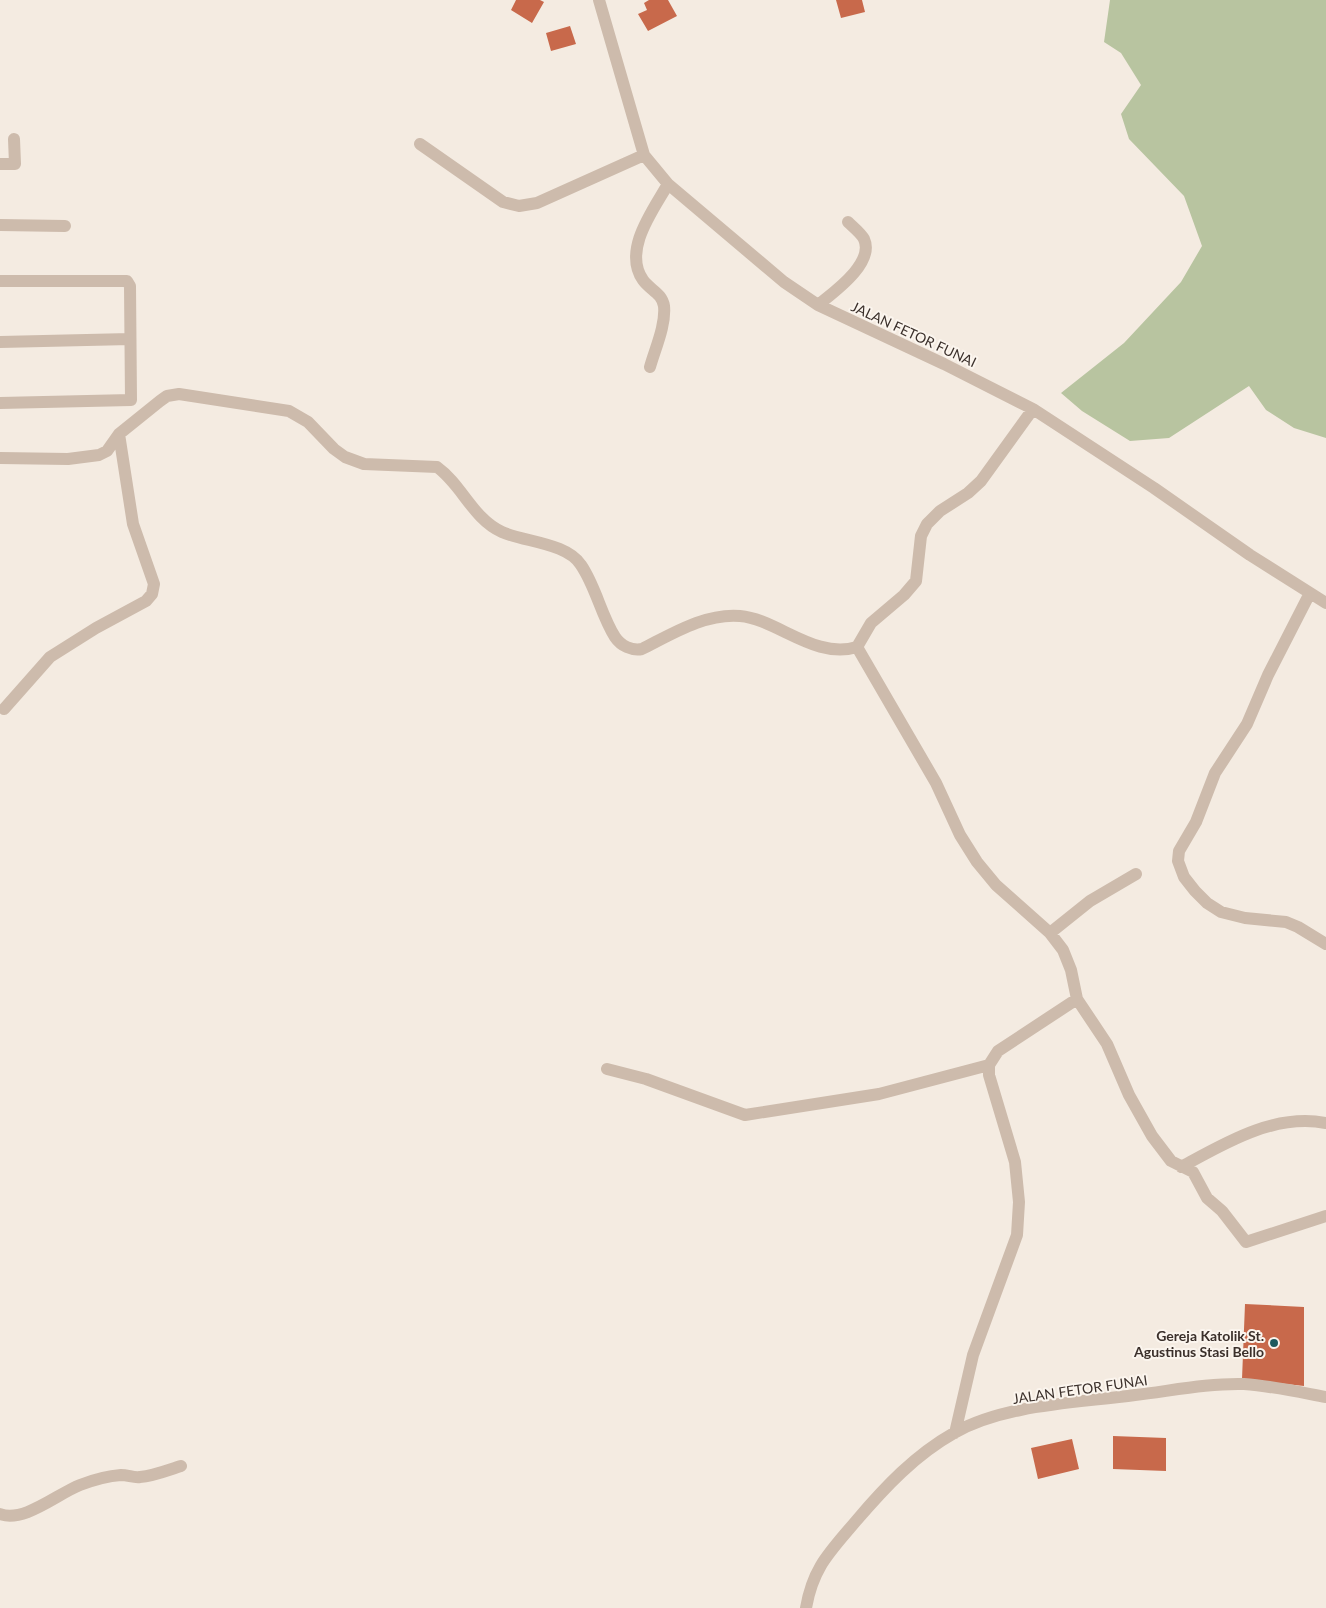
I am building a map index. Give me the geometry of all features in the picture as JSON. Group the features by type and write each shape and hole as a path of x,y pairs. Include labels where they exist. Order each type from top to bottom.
{"street":[{"name":"JALAN FETOR FUNAI","path":"599,0 644,155 668,184 784,282 818,305 1033,409 1326,603"},
{"path":"0,164 15,164 14,139"},
{"path":"420,144 503,202 519,206 537,203 644,155"},
{"path":"650,366 664,315 664,306 658,293 648,287 642,278 638,269 637,253 643,229 668,184"},
{"path":"818,305 863,261 866,253 863,238 848,222"},
{"path":"0,225 65,226"},
{"path":"0,281 127,281 130,286 131,400 0,403"},
{"path":"0,342 130,339"},
{"path":"0,458 92,457 107,451 119,434 160,401 174,394 237,401 289,411 308,422 334,449 356,462 364,464 437,467 444,472 490,525 513,536 566,551 574,556 592,585 616,638 624,645 633,649 642,649 707,620 739,616 750,618 813,644 840,649 858,647"},
{"path":"858,647 870,623 904,595 916,581 921,536 927,524 940,511 968,493 981,481 1033,409"},
{"path":"4,709 50,657 96,628 146,601 152,594 154,584 129,505 119,434"},
{"path":"1310,593 1268,675 1248,724 1216,772 1196,822 1179,851 1178,860 1184,877 1195,891 1207,903 1222,912 1245,918 1286,922 1326,944"},
{"path":"858,647 936,783 960,835 977,862 996,885 1050,933 1063,950 1071,970 1077,999 1107,1044 1129,1095 1152,1136 1170,1161 1193,1172 1207,1198 1222,1211 1246,1242 1326,1216"},
{"path":"1050,933 1090,901 1136,874"},
{"path":"955,1433 973,1355 1016,1235 1018,1202 1015,1162 989,1075 989,1065 998,1051 1077,999"},
{"path":"607,1069 646,1079 745,1115 880,1094 989,1065"},
{"path":"1182,1166 1223,1144 1261,1128 1302,1119 1326,1123"},
{"name":"JALAN FETOR FUNAI","path":"806,1608 814,1576 824,1559 894,1479 917,1458 955,1433 981,1422 1024,1409 1208,1386 1252,1385 1326,1397"},
{"path":"0,1514 10,1518 22,1514 79,1485 101,1478 123,1475 137,1478 151,1476 181,1466"}],"green space":[{"path":"1110,0 1326,0 1326,438 1294,428 1266,410 1249,386 1169,438 1130,441 1082,411 1061,393 1124,343 1181,282 1202,246 1184,196 1129,139 1121,114 1141,85 1121,53 1104,42"}],"building":[{"path":"516,0 540,0 544,2 532,23 511,10"},
{"path":"649,0 668,0 677,16 648,31 638,14 647,10 644,3"},
{"path":"836,0 862,0 865,12 841,18"},
{"path":"570,26 576,44 551,51 546,33"},
{"name":"Gereja Katolik St. Agustinus Stasi Bello","path":"1245,1304 1304,1307 1304,1386 1242,1379"},
{"path":"1113,1436 1166,1438 1166,1471 1113,1469"},
{"path":"1072,1439 1079,1469 1038,1479 1031,1448"}],"place":[{"name":"Gereja Katolik St. Agustinus Stasi Bello","path":"1274,1343"}]}
